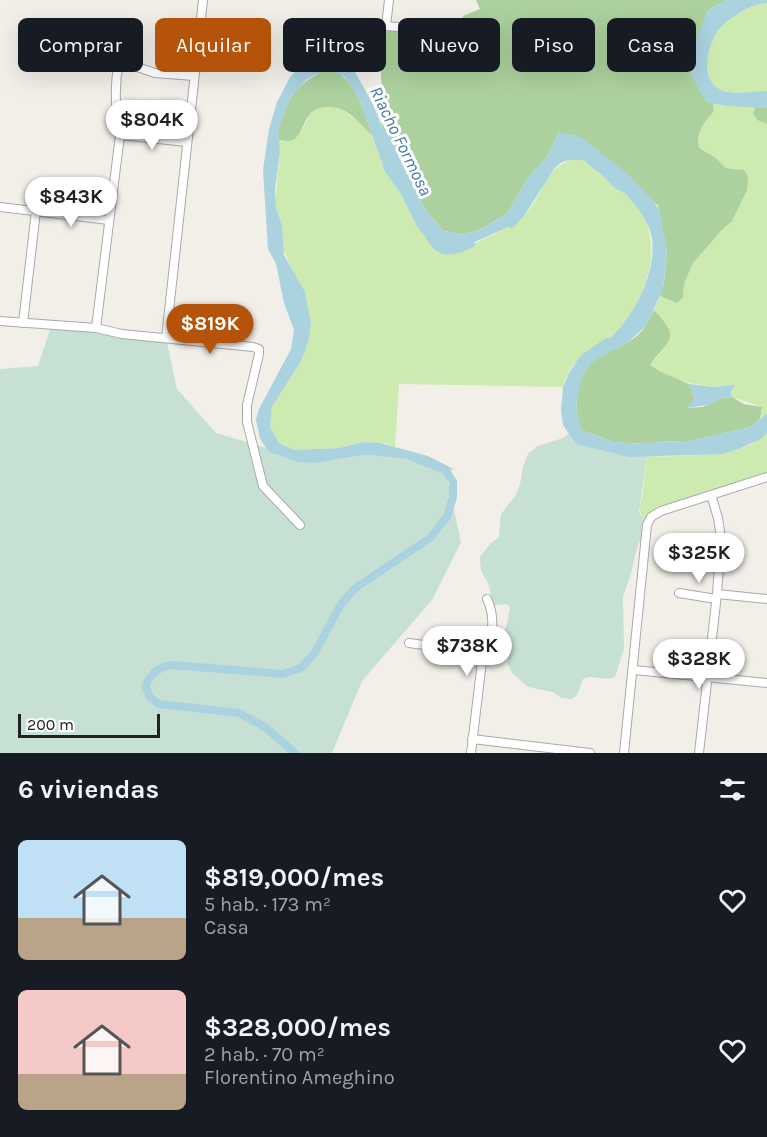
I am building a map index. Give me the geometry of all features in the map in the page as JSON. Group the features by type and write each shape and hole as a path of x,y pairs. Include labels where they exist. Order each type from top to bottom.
{"street":[{"path":"166,338 203,0"},
{"path":"389,0 386,26 398,27"},
{"path":"96,327 120,135 115,104 118,61 155,73 194,76"},
{"path":"120,135 187,142"},
{"path":"0,207 109,220"},
{"path":"23,323 36,211"},
{"path":"0,321 96,327 122,334 259,350 248,405 247,422 263,486 300,525"},
{"path":"624,753 648,525 651,518 661,511 767,477"},
{"path":"699,753 716,596 720,527 711,495"},
{"path":"679,593 767,599"},
{"path":"471,753 483,653 490,639 492,611 487,599"},
{"path":"409,643 483,653"},
{"path":"634,670 767,683"},
{"path":"472,740 553,751 590,753"}],"green space":[{"path":"476,0 726,0 707,11 706,102 713,103 714,111 704,123 698,142 699,148 716,158 726,168 744,170 748,176 747,190 732,221 693,263 684,284 683,298 677,303 660,296 664,283 667,252 658,206 640,188 559,132 547,157 528,178 507,214 477,231 464,234 443,231 423,206 394,143 382,127 379,102 382,93 381,72 386,72 386,26 398,27 398,72 500,72 500,18 463,18 480,9"},
{"path":"767,3 767,91 738,93 721,90 714,85 707,71 708,53 714,36 724,24 741,12"},
{"path":"337,72 345,78 362,106 372,135 345,111 328,107 316,109 310,114 294,139 287,141 278,139 281,116 292,96 318,73"},
{"path":"713,103 755,107 753,115 757,120 767,124 767,413 760,419 762,407 732,397 731,392 734,386 690,383 670,376 650,365 663,350 663,320 654,310 660,296 677,303 684,291 684,284 693,263 727,226 739,169 726,168 716,158 699,149 698,143 704,124 714,111"},
{"path":"333,106 340,108 359,122 372,135 385,172 401,194 416,225 441,250 461,249 521,219 532,206 552,172 559,166 581,157 634,202 647,223 651,246 649,271 628,318 605,342 584,355 572,366 563,387 399,384 395,447 384,443 363,442 339,448 294,450 279,443 270,427 272,407 301,361 309,340 311,323 305,292 283,249 282,225 275,203 280,151 278,139 285,142 298,134 314,109"},
{"path":"755,107 767,108 767,124 757,120 753,114"},
{"path":"654,310 668,327 670,338 650,365 689,384 695,399 687,408 703,407 723,398 732,397 744,404 762,407 760,419 751,427 685,442 660,441 646,444 613,442 581,430 577,398 581,378 586,369 602,355 638,335"},
{"path":"52,323 166,338 177,389 216,433 291,455 373,450 445,469 461,542 432,600 362,681 332,753 0,753 0,369 38,366"},
{"path":"574,429 647,456 639,512 647,525 637,548 623,597 624,649 615,677 583,679 577,695 572,699 561,698 553,692 528,687 512,673 507,663 511,647 504,637 510,608 507,604 495,605 493,602 482,571 480,557 499,537 501,514 516,495 528,454 538,446 563,438"},
{"path":"767,433 767,477 661,511 647,525 639,507 647,456 724,452 742,448"}],"water":[{"path":"726,0 767,0 767,3 741,12 719,29 711,44 707,62 710,79 714,85 726,92 767,91 767,108 728,106 706,102 691,72 696,72 696,41 707,11"},
{"path":"295,72 322,72 306,80 291,97 278,130 280,151 275,190 276,207 282,225 284,255 305,292 311,323 309,340 301,361 272,407 270,427 279,443 294,450 339,448 363,442 380,443 428,456 453,469 444,474 407,459 372,455 315,463 299,462 269,452 260,439 256,419 259,409 291,349 294,330 284,303 276,264 268,249 263,170 269,129 277,102"},
{"path":"335,72 355,72 373,104 382,127 394,143 423,206 443,231 464,234 477,231 507,214 528,178 547,157 559,132 581,137 629,175 654,202 660,212 667,252 663,289 646,326 626,344 596,359 581,378 576,405 581,430 613,442 645,444 660,441 685,442 751,427 767,413 767,433 761,439 722,454 629,457 580,445 574,441 563,425 561,411 563,387 580,356 606,338 610,338 619,329 643,290 653,247 649,228 641,213 627,195 615,188 584,160 568,160 554,169 524,216 513,228 508,227 455,251 435,245 428,235 421,232 416,225 401,194 385,172 361,103 345,77"},
{"path":"689,384 715,387 735,385 731,392 732,397 723,398 709,405 686,408 695,399"}],"waterway":[{"name":"Riacho Formosa","path":"424,226 433,242 443,250 455,250 471,244"},
{"name":"Riacho Formosa","path":"295,753 265,727 239,713 159,704 150,697 145,686 155,672 171,665 283,674 301,668 314,654 340,606 354,589 430,538 447,517 453,497 453,482 445,469 440,467"}]}
